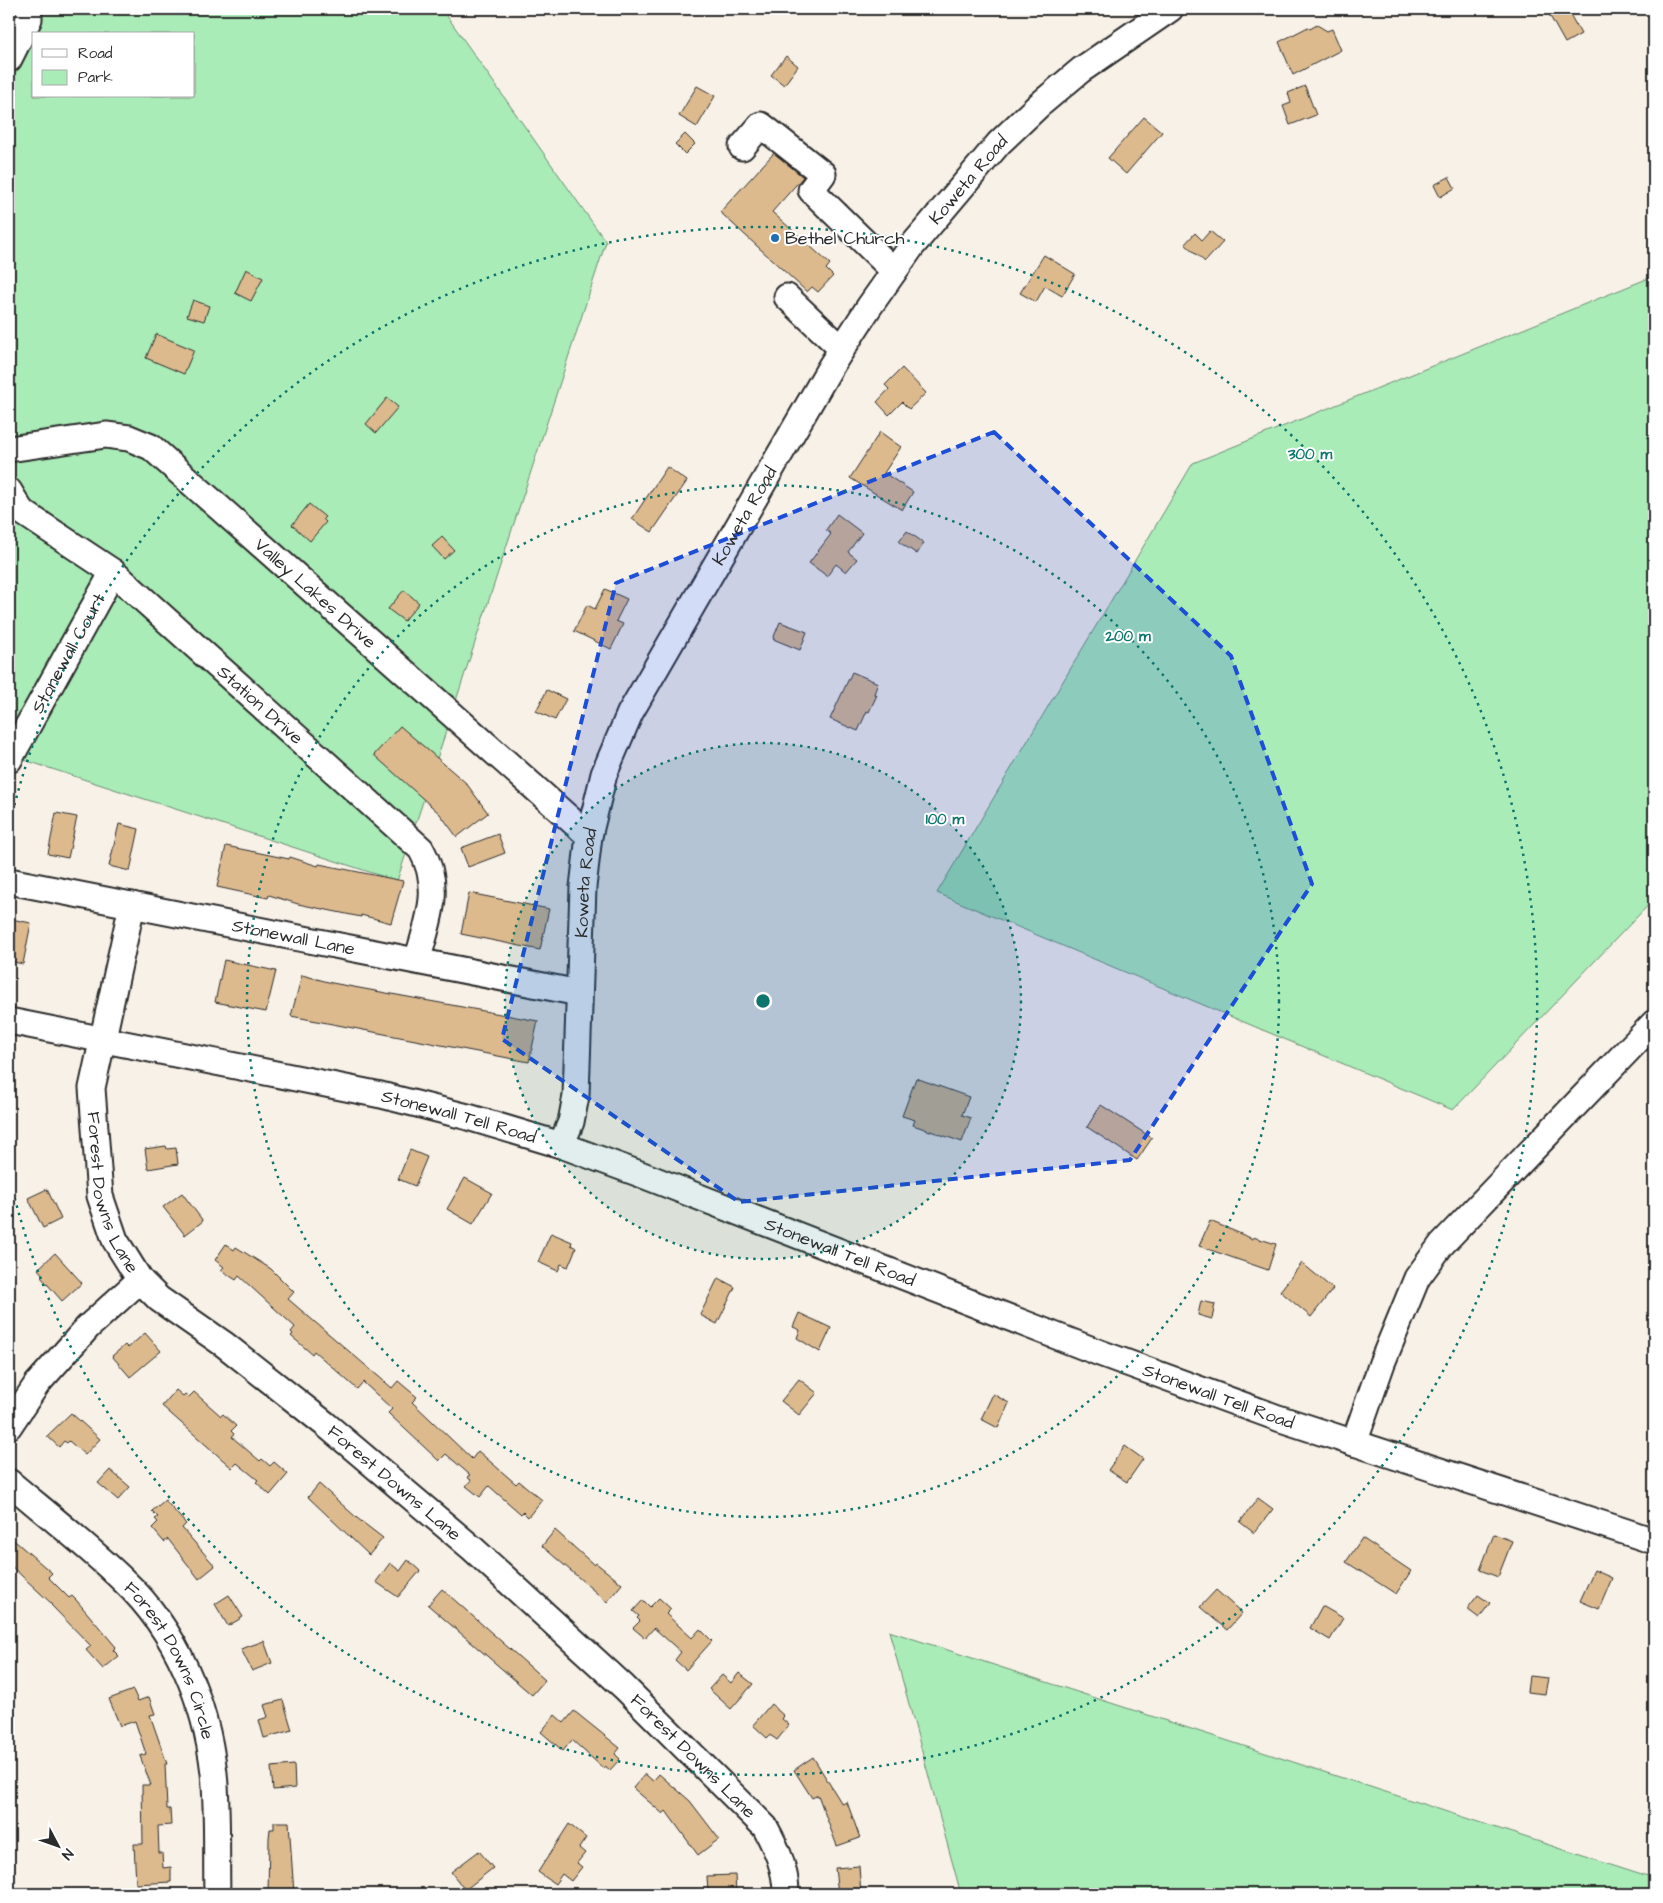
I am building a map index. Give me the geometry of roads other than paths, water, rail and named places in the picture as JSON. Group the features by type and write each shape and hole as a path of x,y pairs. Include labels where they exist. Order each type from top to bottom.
{"street":[{"path":"9,59 29,19 29,9"},
{"name":"Koweta Road","path":"561,1146 571,1122 576,1096 583,887 589,836 604,774 630,713 842,349 912,246 999,144 1038,106 1081,70 1170,9"},
{"path":"742,147 761,125 823,174 811,190 894,271"},
{"path":"787,297 842,349"},
{"name":"Valley Lakes Drive","path":"9,449 106,435 129,438 151,448 589,836"},
{"name":"Station Drive","path":"9,491 20,511 113,572 421,849 430,864 433,880 431,908 417,961"},
{"name":"Stonewall Court","path":"9,760 113,572"},
{"name":"Stonewall Lane","path":"9,881 579,993"},
{"name":"Forest Downs Lane","path":"132,905 92,1088 100,1196 115,1240 140,1280 159,1299 225,1345 333,1430 473,1549 624,1686 765,1827 779,1853 786,1880 786,1894"},
{"name":"Stonewall Tell Road","path":"9,1022 381,1095 468,1117 561,1146 640,1174 1100,1353 1278,1418 1654,1541"},
{"path":"1354,1443 1382,1363 1417,1278 1442,1244 1654,1023"},
{"path":"9,1426 43,1377 88,1328 140,1280"},
{"name":"Forest Downs Circle","path":"9,1482 125,1582 162,1626 188,1670 205,1721 214,1773 217,1894"}],"place":[{"name":"Bethel Church","path":"775,238"}]}
